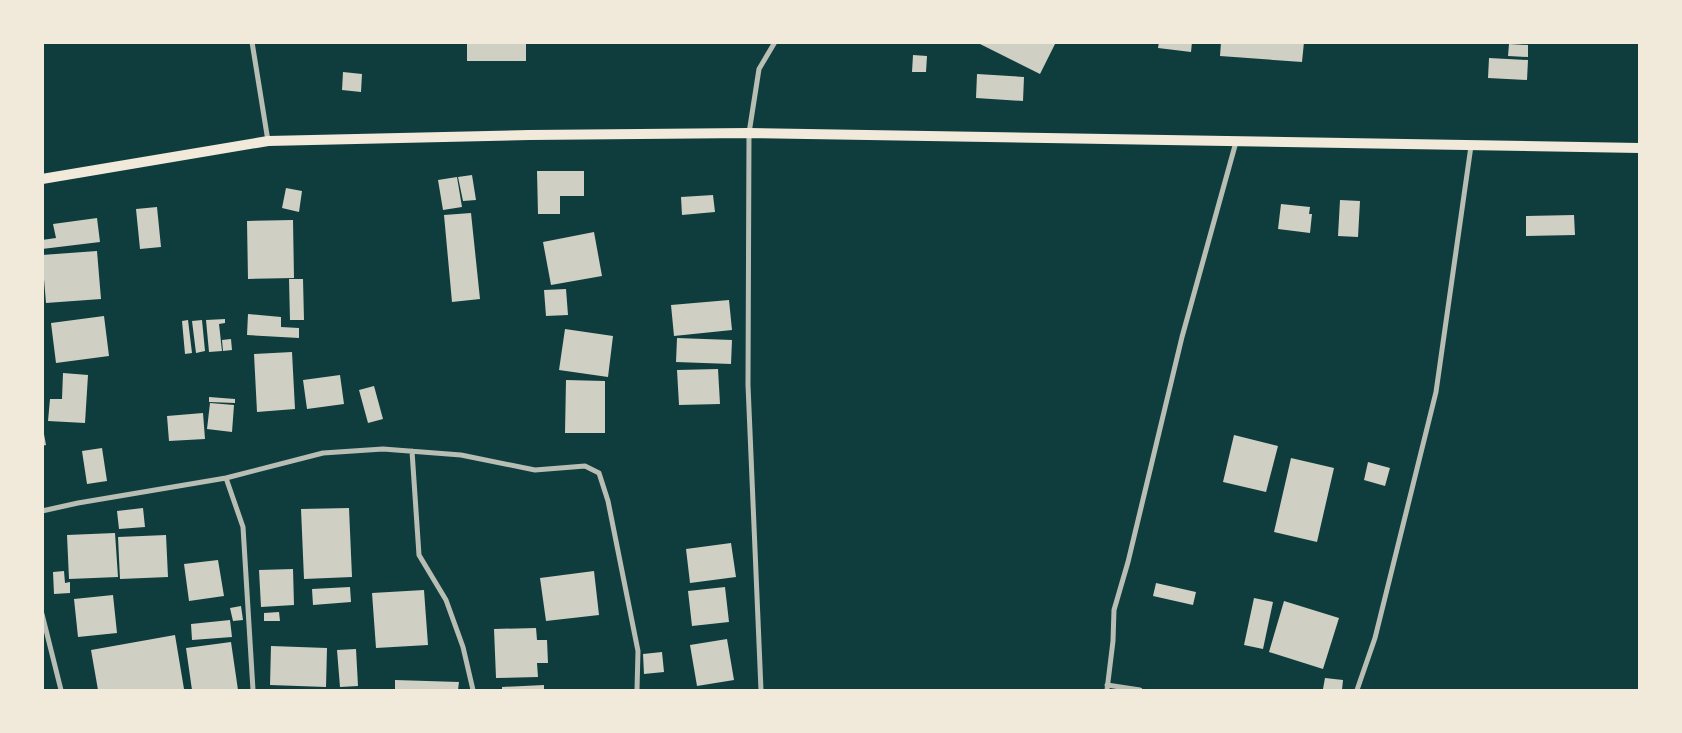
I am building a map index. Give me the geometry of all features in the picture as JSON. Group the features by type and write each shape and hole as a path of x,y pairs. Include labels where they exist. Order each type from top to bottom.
{"main road":[{"path":"42,179 268,141 749,133 1640,148"}],"street":[{"path":"252,42 268,141"},
{"path":"762,690 748,385 749,133 760,69 775,42"},
{"path":"1140,690 1107,688 1113,641 1114,610 1128,562 1182,337 1237,141"},
{"path":"1356,690 1375,638 1436,392 1471,146"},
{"path":"42,511 78,502 226,478 322,453 383,449 461,455 535,470 585,466 599,473 608,501 638,651 637,690"},
{"path":"412,451 419,554 446,600 464,647 473,690"},
{"path":"226,478 242,526 253,690"},
{"path":"42,614 61,690"}],"building":[{"path":"467,42 526,42 526,61 467,61"},
{"path":"976,42 1056,42 1040,74"},
{"path":"1159,42 1192,42 1191,52 1158,48"},
{"path":"1221,42 1304,42 1302,62 1220,56"},
{"path":"1509,44 1528,45 1528,57 1508,56"},
{"path":"913,55 927,56 926,72 912,72"},
{"path":"1489,58 1528,60 1527,80 1488,78"},
{"path":"343,72 362,74 361,92 342,90"},
{"path":"977,74 1024,77 1023,101 976,98"},
{"path":"537,171 584,171 584,196 560,196 560,214 538,214"},
{"path":"472,175 476,200 463,201 458,177"},
{"path":"457,177 462,207 443,210 438,180"},
{"path":"286,188 302,191 299,212 282,208"},
{"path":"713,195 715,212 682,215 681,197"},
{"path":"1340,200 1360,201 1358,237 1338,236"},
{"path":"1281,204 1310,207 1309,214 1312,214 1310,233 1278,229"},
{"path":"157,207 161,247 140,249 136,209"},
{"path":"471,213 480,299 452,302 444,215"},
{"path":"1574,215 1575,235 1526,236 1526,216"},
{"path":"97,218 100,242 42,249 42,240 56,238 53,224"},
{"path":"293,220 294,278 248,279 247,221"},
{"path":"594,232 602,276 551,285 543,242"},
{"path":"97,251 101,299 46,303 42,255"},
{"path":"289,279 303,279 304,320 290,320"},
{"path":"566,289 568,315 546,316 544,290"},
{"path":"729,300 732,330 674,336 671,305"},
{"path":"248,314 281,317 281,327 299,328 299,338 247,335"},
{"path":"104,316 109,356 56,363 51,323"},
{"path":"225,319 225,323 219,324 222,351 209,352 206,320"},
{"path":"188,320 192,353 185,354 182,321"},
{"path":"202,320 205,351 196,353 192,321"},
{"path":"565,329 613,336 608,377 559,370"},
{"path":"677,338 732,340 731,364 676,362"},
{"path":"231,339 232,350 223,351 222,340"},
{"path":"292,352 295,409 257,412 254,354"},
{"path":"718,369 720,404 679,405 677,370"},
{"path":"63,373 88,375 85,423 48,421 50,399 62,399"},
{"path":"340,375 344,404 307,409 303,380"},
{"path":"566,380 605,381 605,433 565,433"},
{"path":"374,386 383,419 368,423 359,390"},
{"path":"209,397 235,399 235,403 209,402"},
{"path":"210,403 234,405 232,432 207,429"},
{"path":"203,413 205,439 169,441 167,416"},
{"path":"42,423 46,445 42,446"},
{"path":"1234,435 1278,446 1266,492 1223,482"},
{"path":"102,448 107,481 87,484 82,451"},
{"path":"1291,458 1334,468 1317,542 1274,532"},
{"path":"1368,462 1390,468 1385,486 1364,480"},
{"path":"143,508 145,527 119,529 117,511"},
{"path":"349,508 352,577 304,579 301,509"},
{"path":"115,533 118,577 69,579 67,535"},
{"path":"166,535 168,577 120,579 118,537"},
{"path":"731,543 736,577 690,583 686,549"},
{"path":"218,560 224,596 189,601 184,564"},
{"path":"293,569 294,605 261,607 259,570"},
{"path":"64,571 65,583 70,582 70,593 54,594 53,572"},
{"path":"594,571 599,615 546,621 540,578"},
{"path":"1156,583 1196,592 1193,605 1153,596"},
{"path":"350,587 351,602 313,605 312,589"},
{"path":"725,587 729,622 692,626 688,591"},
{"path":"424,590 428,645 376,648 372,593"},
{"path":"113,595 117,633 78,637 74,599"},
{"path":"1254,598 1273,602 1263,649 1244,645"},
{"path":"1284,601 1339,618 1323,669 1269,652"},
{"path":"241,606 243,620 233,621 230,608"},
{"path":"279,612 280,621 264,621 264,613"},
{"path":"230,620 232,637 192,640 191,624"},
{"path":"536,628 537,640 547,640 548,663 537,663 538,677 496,678 494,629"},
{"path":"175,635 184,689 98,690 91,650"},
{"path":"727,639 734,680 697,686 690,645"},
{"path":"231,642 238,690 192,690 186,648"},
{"path":"271,646 327,648 326,687 270,685"},
{"path":"356,649 358,686 340,687 337,650"},
{"path":"662,652 664,672 644,674 643,654"},
{"path":"1325,678 1343,680 1342,690 1323,689"},
{"path":"395,680 459,682 458,690 395,690"},
{"path":"544,685 544,690 502,690 502,687"}]}
